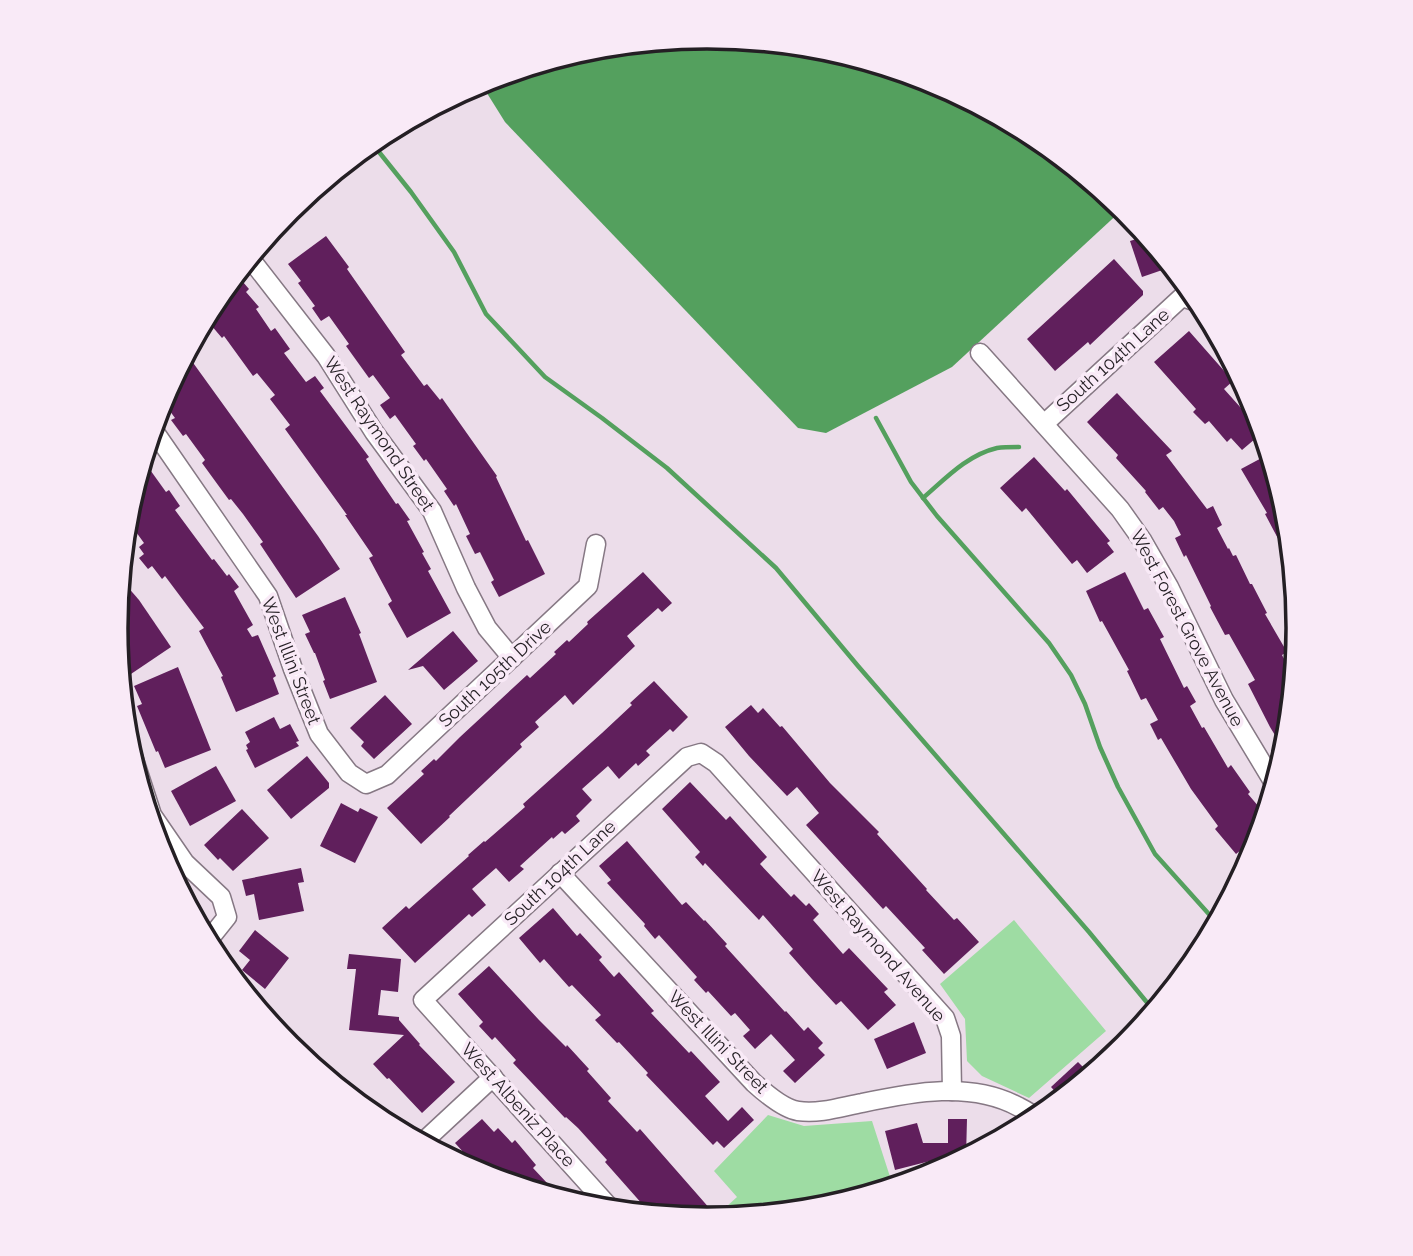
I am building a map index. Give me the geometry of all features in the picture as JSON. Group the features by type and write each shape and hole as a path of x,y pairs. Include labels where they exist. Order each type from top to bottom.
{"street":[{"name":"West Raymond Street","path":"256,265 326,356 374,432 432,512 487,628 512,658"},
{"name":"South 104th Lane","path":"1044,424 1182,297"},
{"name":"West Forest Grove Avenue","path":"980,353 1120,509 1143,540 1224,700 1268,771"},
{"name":"West Illini Street","path":"159,439 268,596 319,734 349,773 366,784"},
{"name":"South 105th Drive","path":"366,784 387,775 588,586 596,544"},
{"name":"South 104th Lane","path":"423,999 687,757 701,753"},
{"name":"West Raymond Avenue","path":"701,753 716,763 945,1017 951,1036 952,1091"},
{"path":"167,838 185,863 221,897 227,917 214,933"},
{"name":"West Illini Street","path":"560,873 767,1096 796,1111 820,1112 900,1095 952,1091"},
{"name":"West Albeniz Place","path":"423,999 600,1197"},
{"path":"430,1136 493,1077"},
{"path":"952,1091 985,1093 1026,1111"}],"shaded area":[{"path":"669,50 744,50 782,54 819,60 893,80 963,109 1028,147 1059,169 1114,217 952,367 826,433 798,428 505,122 487,92 557,69 594,60"},
{"path":"1014,920 1106,1031 1029,1098 982,1076 967,1061 965,1019 940,984"},
{"path":"768,1115 804,1126 872,1121 890,1177 819,1196 727,1206 737,1197 714,1171"}],"building":[{"path":"326,236 405,352 401,355 424,386 427,384 440,400 442,398 497,476 526,541 528,540 545,574 499,597 480,552 475,554 466,536 470,534 456,504 454,506 444,491 447,489 426,459 424,461 413,446 416,444 395,415 390,419 380,405 390,398 373,375 369,378 329,316 321,321 312,308 315,306 298,283 301,281 288,264"},
{"path":"1136,239 1161,270 1142,277 1130,241"},
{"path":"1114,259 1143,291 1143,295 1090,345 1088,342 1055,371 1027,339"},
{"path":"243,282 249,289 246,292 259,307 256,309 271,331 275,328 290,349 284,353 306,382 315,376 324,388 320,391 369,457 366,459 377,476 410,520 407,521 431,569 428,571 451,613 407,638 388,604 392,601 369,558 373,556 285,429 290,425 270,399 275,395 257,373 253,376 224,336 222,338 212,326"},
{"path":"1189,331 1227,374 1231,383 1224,389 1242,407 1254,440 1242,450 1231,438 1227,442 1209,421 1205,424 1193,412 1196,409 1154,362"},
{"path":"192,362 340,569 296,598 260,544 263,542 202,463 205,460 186,434 183,436 171,420 175,418 170,411"},
{"path":"1117,393 1172,451 1166,455 1207,509 1213,506 1222,525 1217,528 1228,549 1233,556 1236,555 1285,648 1282,655 1284,659 1281,704 1275,735 1248,684 1255,680 1229,634 1225,635 1175,538 1181,535 1174,521 1163,507 1159,510 1116,458 1118,455 1087,422"},
{"path":"1034,457 1065,491 1067,489 1110,541 1107,543 1114,552 1087,573 1077,560 1072,564 1026,508 1022,512 1000,488"},
{"path":"1260,459 1279,540 1265,514 1267,513 1241,469"},
{"path":"150,469 180,506 175,510 212,560 214,559 227,576 229,574 239,587 234,591 253,625 247,629 252,637 258,635 276,676 273,678 279,694 236,712 221,677 223,676 199,631 204,628 165,576 162,579 152,566 148,569 139,558 144,554 139,547 144,543 136,532"},
{"path":"643,572 672,603 662,612 658,608 627,636 635,646 573,705 565,695 535,722 539,727 520,744 522,747 421,844 387,808 424,774 421,771 434,759 436,761 527,675 530,678 556,654 554,652 567,640 569,642 587,622"},
{"path":"1125,572 1144,610 1148,608 1164,637 1160,639 1184,688 1187,686 1196,702 1190,706 1202,728 1204,727 1228,768 1231,765 1258,805 1241,850 1236,854 1215,829 1218,826 1191,789 1161,738 1158,740 1150,724 1158,720 1146,698 1141,700 1127,671 1129,670 1102,621 1100,622 1086,591"},
{"path":"129,589 139,600 171,647 130,675"},
{"path":"345,597 361,633 359,634 377,682 330,699 315,653 305,634 310,632 302,615"},
{"path":"453,631 478,661 444,690 423,666 408,670"},
{"path":"178,667 211,750 165,768 137,706 142,704 134,686"},
{"path":"654,681 688,717 673,732 670,729 646,751 650,755 638,766 636,763 619,779 608,766 582,789 592,800 576,816 580,821 565,834 562,831 553,839 552,837 520,866 524,869 509,882 496,868 472,889 486,905 472,917 469,914 415,963 382,928 406,906 409,909 525,807 523,804 632,705 630,703"},
{"path":"385,695 412,724 374,759 361,746 364,742 350,728"},
{"path":"751,705 758,713 763,708 780,727 782,726 830,783 879,832 877,834 926,890 979,942 944,974 922,950 925,948 886,906 883,909 806,825 819,813 797,787 787,796 725,727"},
{"path":"274,717 280,729 290,724 299,746 255,768 246,750 246,745 250,742 245,732"},
{"path":"307,756 329,783 329,788 291,819 267,790"},
{"path":"216,766 236,801 190,826 171,791"},
{"path":"690,782 726,820 730,816 767,857 760,864 791,897 794,894 806,906 809,903 819,914 813,920 843,954 849,948 888,989 884,992 896,1005 868,1030 841,1001 836,1005 812,979 789,953 793,949 763,915 759,920 705,863 703,866 695,857 700,852 662,809"},
{"path":"341,803 358,812 360,808 378,817 355,863 320,846"},
{"path":"242,809 269,838 233,871 204,845"},
{"path":"627,841 682,905 686,902 705,920 785,1012 804,1031 808,1027 823,1043 818,1048 825,1055 795,1083 783,1071 795,1060 771,1034 755,1049 743,1036 750,1030 735,1013 731,1016 708,991 706,993 694,980 697,977 659,935 655,939 645,924 607,883 611,880 599,866"},
{"path":"301,868 304,882 298,883 304,911 259,920 254,894 246,896 242,880"},
{"path":"553,908 577,936 580,933 602,957 599,960 614,977 619,972 654,1011 651,1013 720,1082 705,1096 728,1121 742,1107 754,1120 724,1148 717,1141 713,1145 646,1075 648,1073 619,1042 595,1020 601,1015 572,985 569,987 544,959 540,963 519,938"},
{"path":"255,930 289,958 265,989 242,970 250,960 239,951"},
{"path":"349,954 401,959 398,992 381,990 378,1015 399,1017 419,1045 455,1082 422,1113 373,1064 404,1035 349,1030 356,969 347,969"},
{"path":"489,966 589,1069 587,1071 611,1098 608,1101 637,1132 640,1129 708,1207 641,1203 578,1128 565,1118 513,1063 516,1060 495,1037 492,1040 479,1026 483,1022 458,994"},
{"path":"914,1022 926,1053 887,1069 874,1039"},
{"path":"1078,1062 1083,1067 1054,1090 1051,1087"},
{"path":"482,1119 494,1132 498,1128 512,1143 515,1140 536,1165 533,1168 548,1184 485,1163 465,1154 455,1143"},
{"path":"948,1119 967,1119 966,1145 934,1160 895,1170 885,1131 917,1123 923,1143 948,1143"}],"waterway":[{"path":"379,152 454,252 486,314 545,377 667,468 776,568 1148,1003"},
{"path":"876,418 911,482 937,516 1049,643 1071,675 1118,787 1155,854 1210,915"},
{"path":"923,498 957,468 976,456 997,448 1019,447"}]}
